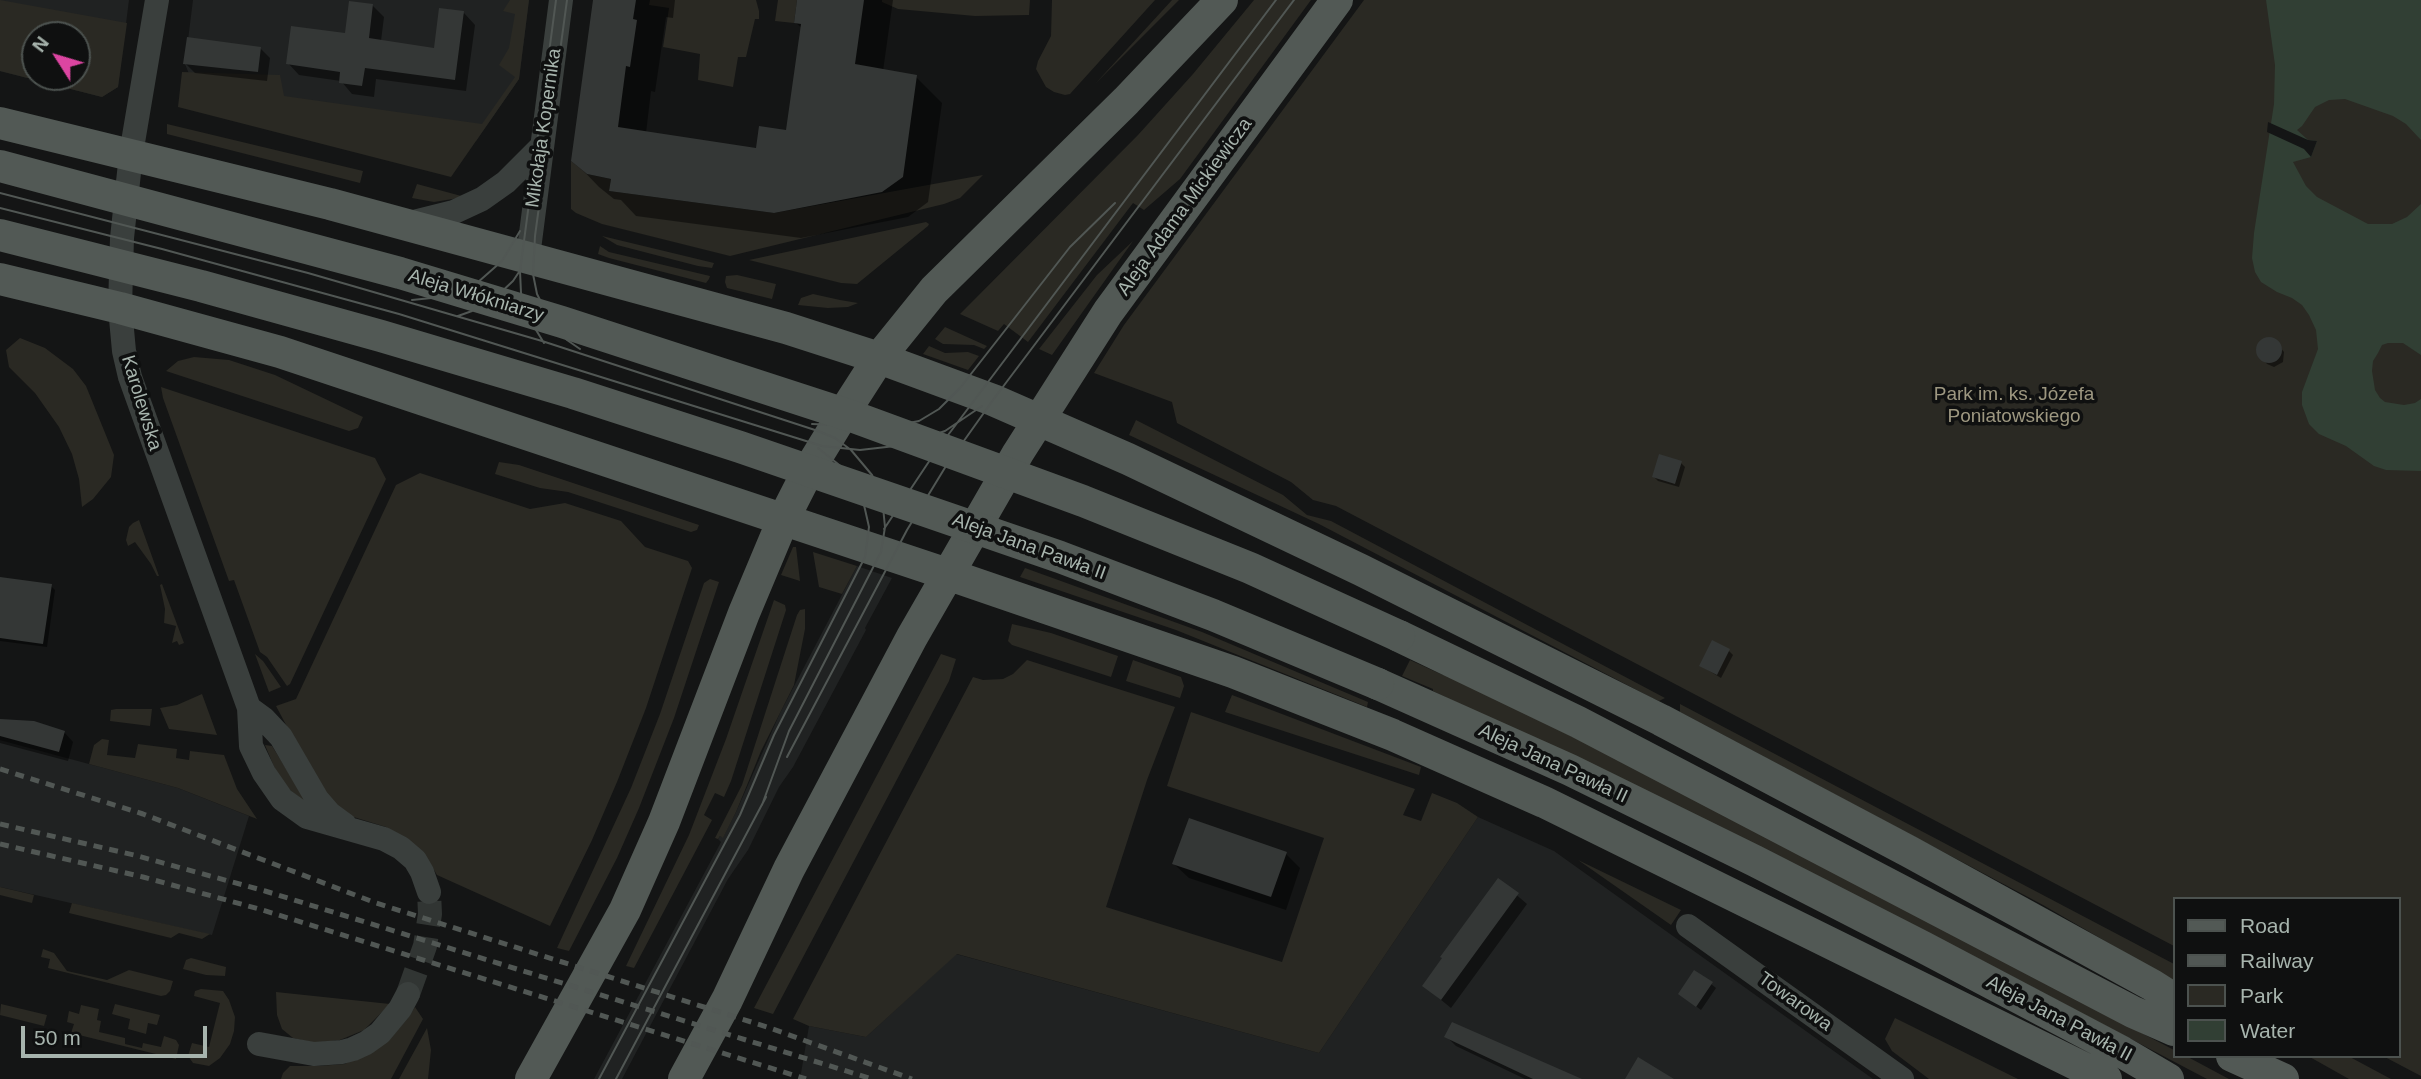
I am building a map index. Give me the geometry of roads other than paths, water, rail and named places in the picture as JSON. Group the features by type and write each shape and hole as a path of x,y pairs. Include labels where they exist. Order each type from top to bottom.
{"main road":[{"path":"531,1079 604,951 643,872 744,612 783,520 821,449 879,358 919,307 958,264 1126,101 1222,0"},
{"name":"Aleja Adama Mickiewicza","path":"684,1079 727,1000 789,869 947,574 1038,419 1108,312 1337,0"},
{"path":"0,123 406,224 779,326 879,358 1038,419 1349,565 1661,720 1930,863 2172,998"},
{"name":"Aleja Włókniarzy","path":"0,166 414,277 762,386 1083,500 1250,568 1578,722 2133,1012 2172,1029"},
{"name":"Aleja Jana Pawła II","path":"0,235 201,286 477,364 740,447 1060,557 1213,615 1378,684 1570,770 1935,953 2168,1079"},
{"path":"0,279 120,308 280,352 1233,672 1393,735 1544,802 2106,1079"},
{"path":"2236,1058 2283,1079"},
{"path":"2264,1058 2295,1079"}],"street":[{"name":"Karolewska","path":"157,0 131,154 122,238 120,308 124,351 130,377 249,708 251,747 264,773 277,794 307,817 384,839 401,848 415,860 429,892"},
{"name":"Mikołaja Kopernika","path":"528,257 561,0"},
{"path":"406,224 454,212 481,199 506,182 541,147"},
{"name":"Karolewska","path":"249,708 281,737 317,799 330,814 351,830"},
{"name":"Towarowa","path":"1688,926 1902,1079"},
{"path":"259,1044 314,1054 353,1049 366,1044 380,1033 400,1009 408,994"}],"water":[{"path":"2266,0 2421,0 2421,140 2406,124 2393,116 2345,99 2329,100 2315,107 2297,130 2308,140 2317,141 2311,157 2293,162 2306,186 2317,197 2368,224 2392,224 2407,217 2421,204 2421,355 2403,343 2388,343 2382,345 2373,361 2372,371 2375,390 2385,402 2404,405 2421,399 2421,471 2386,470 2374,466 2346,446 2319,434 2309,424 2302,405 2302,392 2318,349 2316,330 2302,305 2261,282 2255,272 2252,258 2254,233 2274,104 2275,65"}],"tunnel":[{"path":"408,994 425,946 430,914 429,892"}],"tram line":[{"path":"544,343 525,312 520,271 556,0"},
{"path":"567,0 535,236 533,274 537,294 551,322 567,340 580,349"},
{"path":"884,529 936,451 1276,0"},
{"path":"787,757 907,530 946,466 1294,0"},
{"path":"0,193 308,273 542,341 818,431 835,438 851,450 872,475 882,497 885,527 881,552 789,731 762,805"},
{"path":"812,424 888,427 919,421 939,409 960,388 1070,247 1115,203"},
{"path":"0,208 399,314 822,446 860,450 904,445 945,431 982,406"},
{"path":"412,300 441,297 477,283 502,261 520,231"},
{"path":"458,316 498,295 521,269"},
{"path":"599,1079 740,815 774,735 865,557 869,527 862,496 843,468 818,448"},
{"path":"616,1079 766,797"}],"railway":[{"path":"0,769 143,814 376,903 767,1027 912,1079"},
{"path":"0,824 134,855 265,891 872,1079"},
{"path":"0,844 143,877 259,909 806,1079"}],"park label":[{"name":"Park im. ks. Józefa Poniatowskiego","path":"2014,406"}]}
